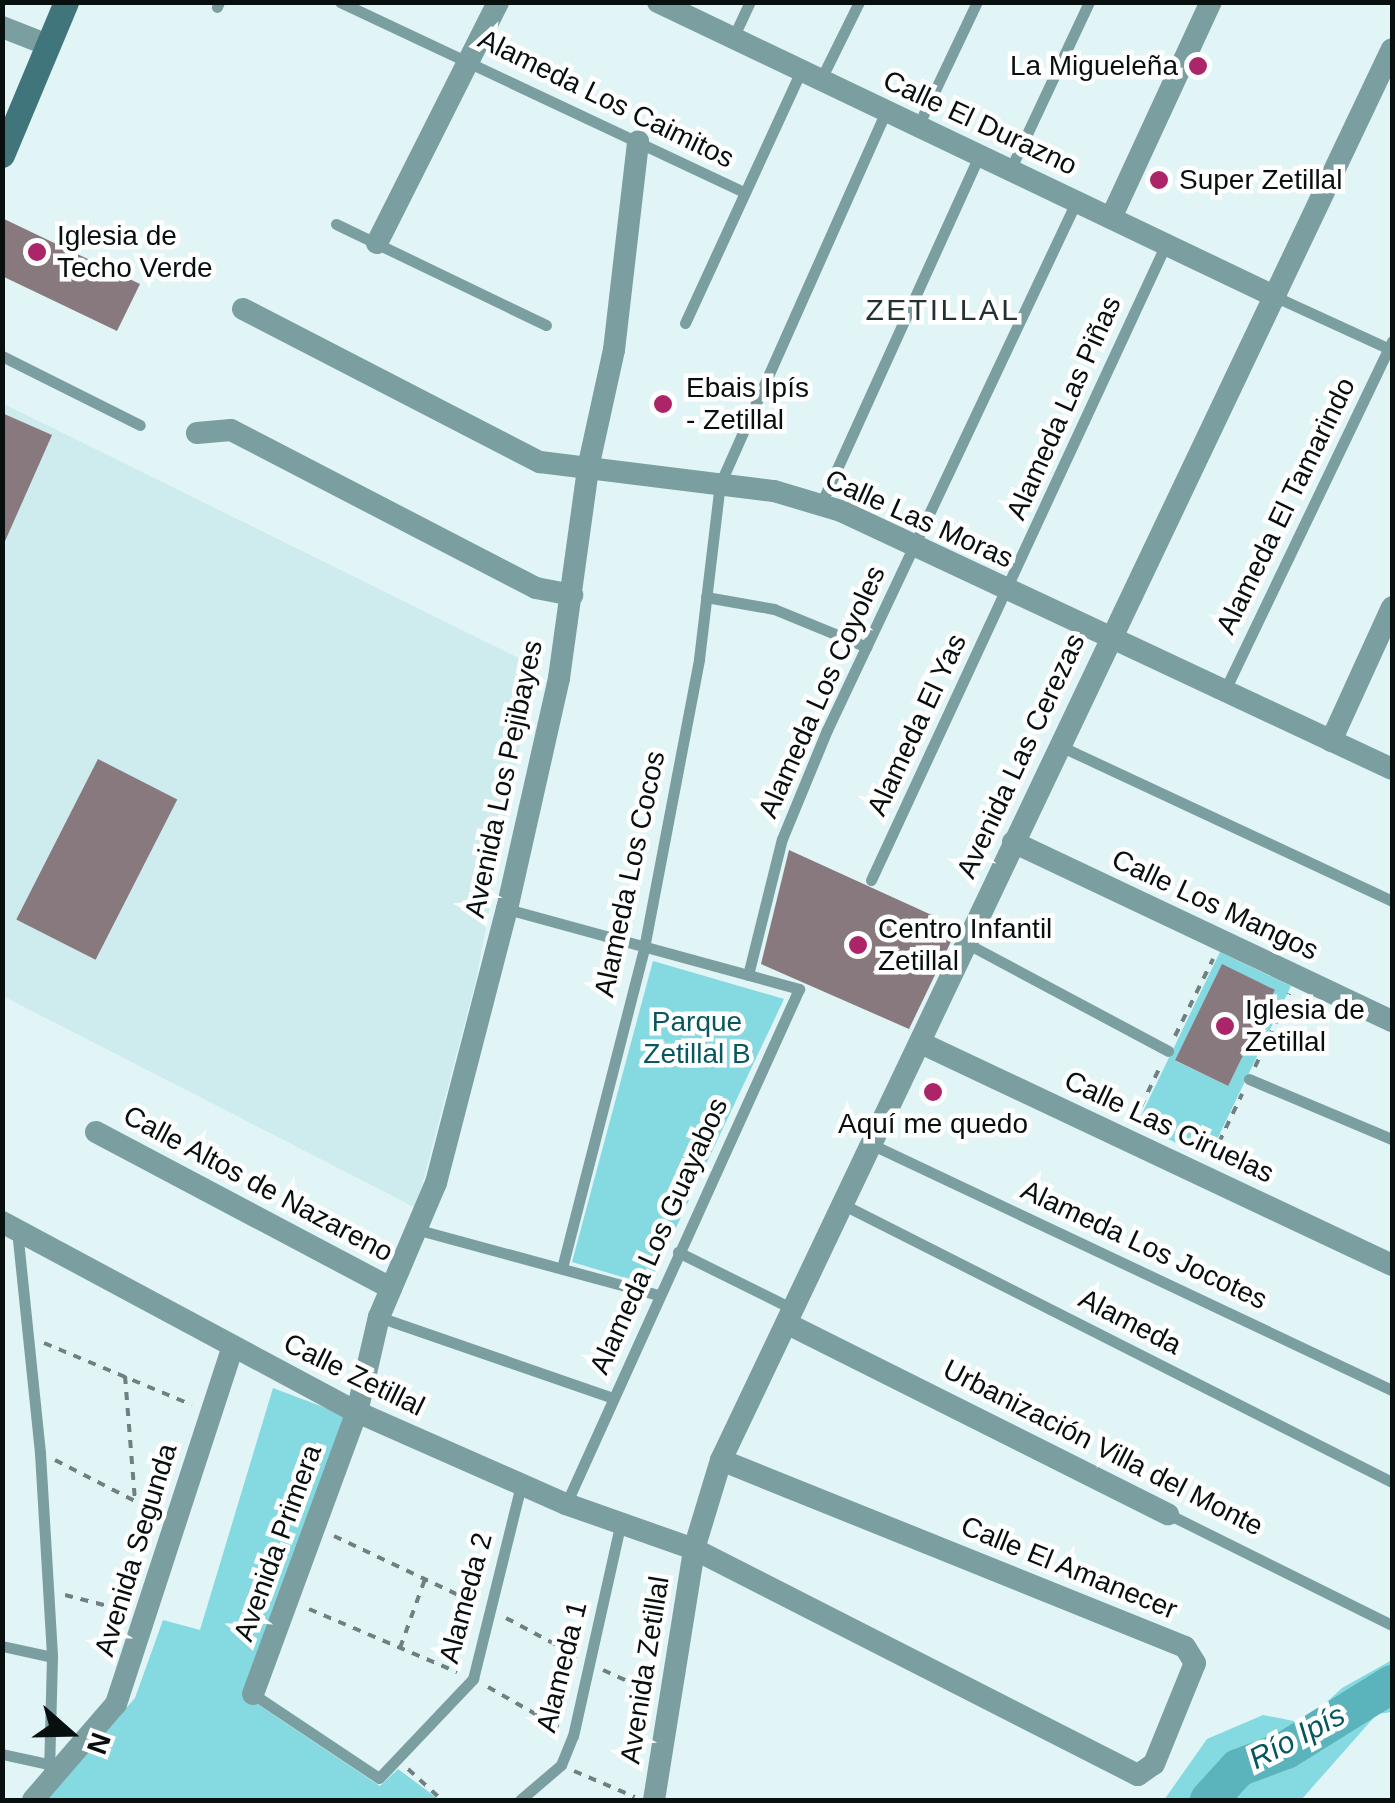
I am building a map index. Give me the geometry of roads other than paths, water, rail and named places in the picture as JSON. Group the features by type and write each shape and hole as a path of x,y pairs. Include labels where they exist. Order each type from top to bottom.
{"main road":[{"path":"2,155 66,2"}],"street":[{"path":"377,243 498,2"},
{"name":"Calle El Durazno","path":"658,2 1276,296"},
{"path":"1110,218 1210,2"},
{"path":"2,27 48,45"},
{"name":"Avenida Las Cerezas","path":"694,1549 721,1460 875,1146 1013,842 1392,49"},
{"name":"Avenida Los Pejibayes","path":"357,1412 379,1317 419,1230 507,910 572,595 588,468 614,350 638,141"},
{"name":"Calle Las Moras","path":"244,310 540,462 720,484 820,504 1392,770"},
{"path":"196,433 230,430 536,588 572,595"},
{"path":"1331,741 1392,607"},
{"name":"Calle Los Mangos","path":"1013,842 1392,1020"},
{"name":"Calle Las Ciruelas","path":"921,1044 1392,1265"},
{"name":"Calle Altos de Nazareno","path":"96,1132 391,1288"},
{"name":"Calle Zetillal","path":"10,1226 232,1349 357,1412 620,1526 694,1549"},
{"name":"Urbanización Villa del Monte","path":"791,1316 1168,1514"},
{"name":"Avenida Segunda","path":"49,1780 116,1704 232,1349"},
{"name":"Avenida Primera","path":"253,1694 291,1602 357,1412"},
{"name":"Calle El Amanecer","path":"694,1549 1138,1775 1154,1764 1196,1663 1185,1647 721,1460"},
{"name":"Avenida Zetillal","path":"654,1800 674,1703 694,1549"}],"lane":[{"name":"Alameda Los Caimitos","path":"340,2 741,191"},
{"path":"733,38 750,2"},
{"path":"686,323 741,191 859,2"},
{"path":"918,126 977,2"},
{"path":"1010,170 1090,2"},
{"name":"Alameda Los Cocos","path":"562,1268 644,948 706,597 720,484 886,111"},
{"path":"820,504 979,156"},
{"name":"Alameda Los Coyoles","path":"748,976 782,839 867,647 1076,202"},
{"path":"336,224 546,325"},
{"name":"Alameda Las Piñas","path":"1008,592 1166,244"},
{"path":"1276,296 1391,347"},
{"name":"Alameda El Tamarindo","path":"1224,692 1391,347"},
{"path":"2,356 140,425"},
{"name":"Alameda El Yas","path":"871,880 1008,592"},
{"path":"706,597 774,609 867,647"},
{"path":"1060,746 1392,900"},
{"path":"507,910 748,976"},
{"path":"966,942 1168,1052"},
{"name":"Alameda Los Guayabos","path":"566,1504 799,989 748,976"},
{"path":"1249,1078 1392,1139"},
{"name":"Alameda Los Jocotes","path":"875,1146 1392,1390"},
{"name":"Alameda","path":"846,1206 1392,1482"},
{"path":"2,1754 49,1780 52,1658 40,1453 30,1337 10,1226"},
{"path":"419,1230 659,1295"},
{"path":"678,1252 791,1316"},
{"path":"379,1317 614,1398"},
{"name":"Alameda 2","path":"253,1694 379,1778 473,1678 521,1485"},
{"name":"Urbanización Villa del Monte","path":"1168,1514 1392,1625"},
{"name":"Alameda 1","path":"520,1800 561,1765 573,1736 620,1526"},
{"path":"2,1646 52,1658"}],"waterway":[{"name":"Río Ipís","path":"1209,1800 1238,1768 1286,1750 1392,1684"}],"place":[{"name":"La Migueleña","path":"1198,66"},
{"name":"Super Zetillal","path":"1159,180"},
{"name":"Iglesia de Techo Verde","path":"37,252"},
{"name":"Ebais Ipís - Zetillal","path":"663,404"},
{"name":"Centro Infantil Zetillal","path":"858,945"},
{"name":"Iglesia de Zetillal","path":"1225,1026"},
{"name":"Aquí me quedo","path":"933,1092"}],"district":[{"name":"ZETILLAL","path":"943,310"}],"park label":[{"name":"Parque Zetillal B","path":"697,1038"}]}
